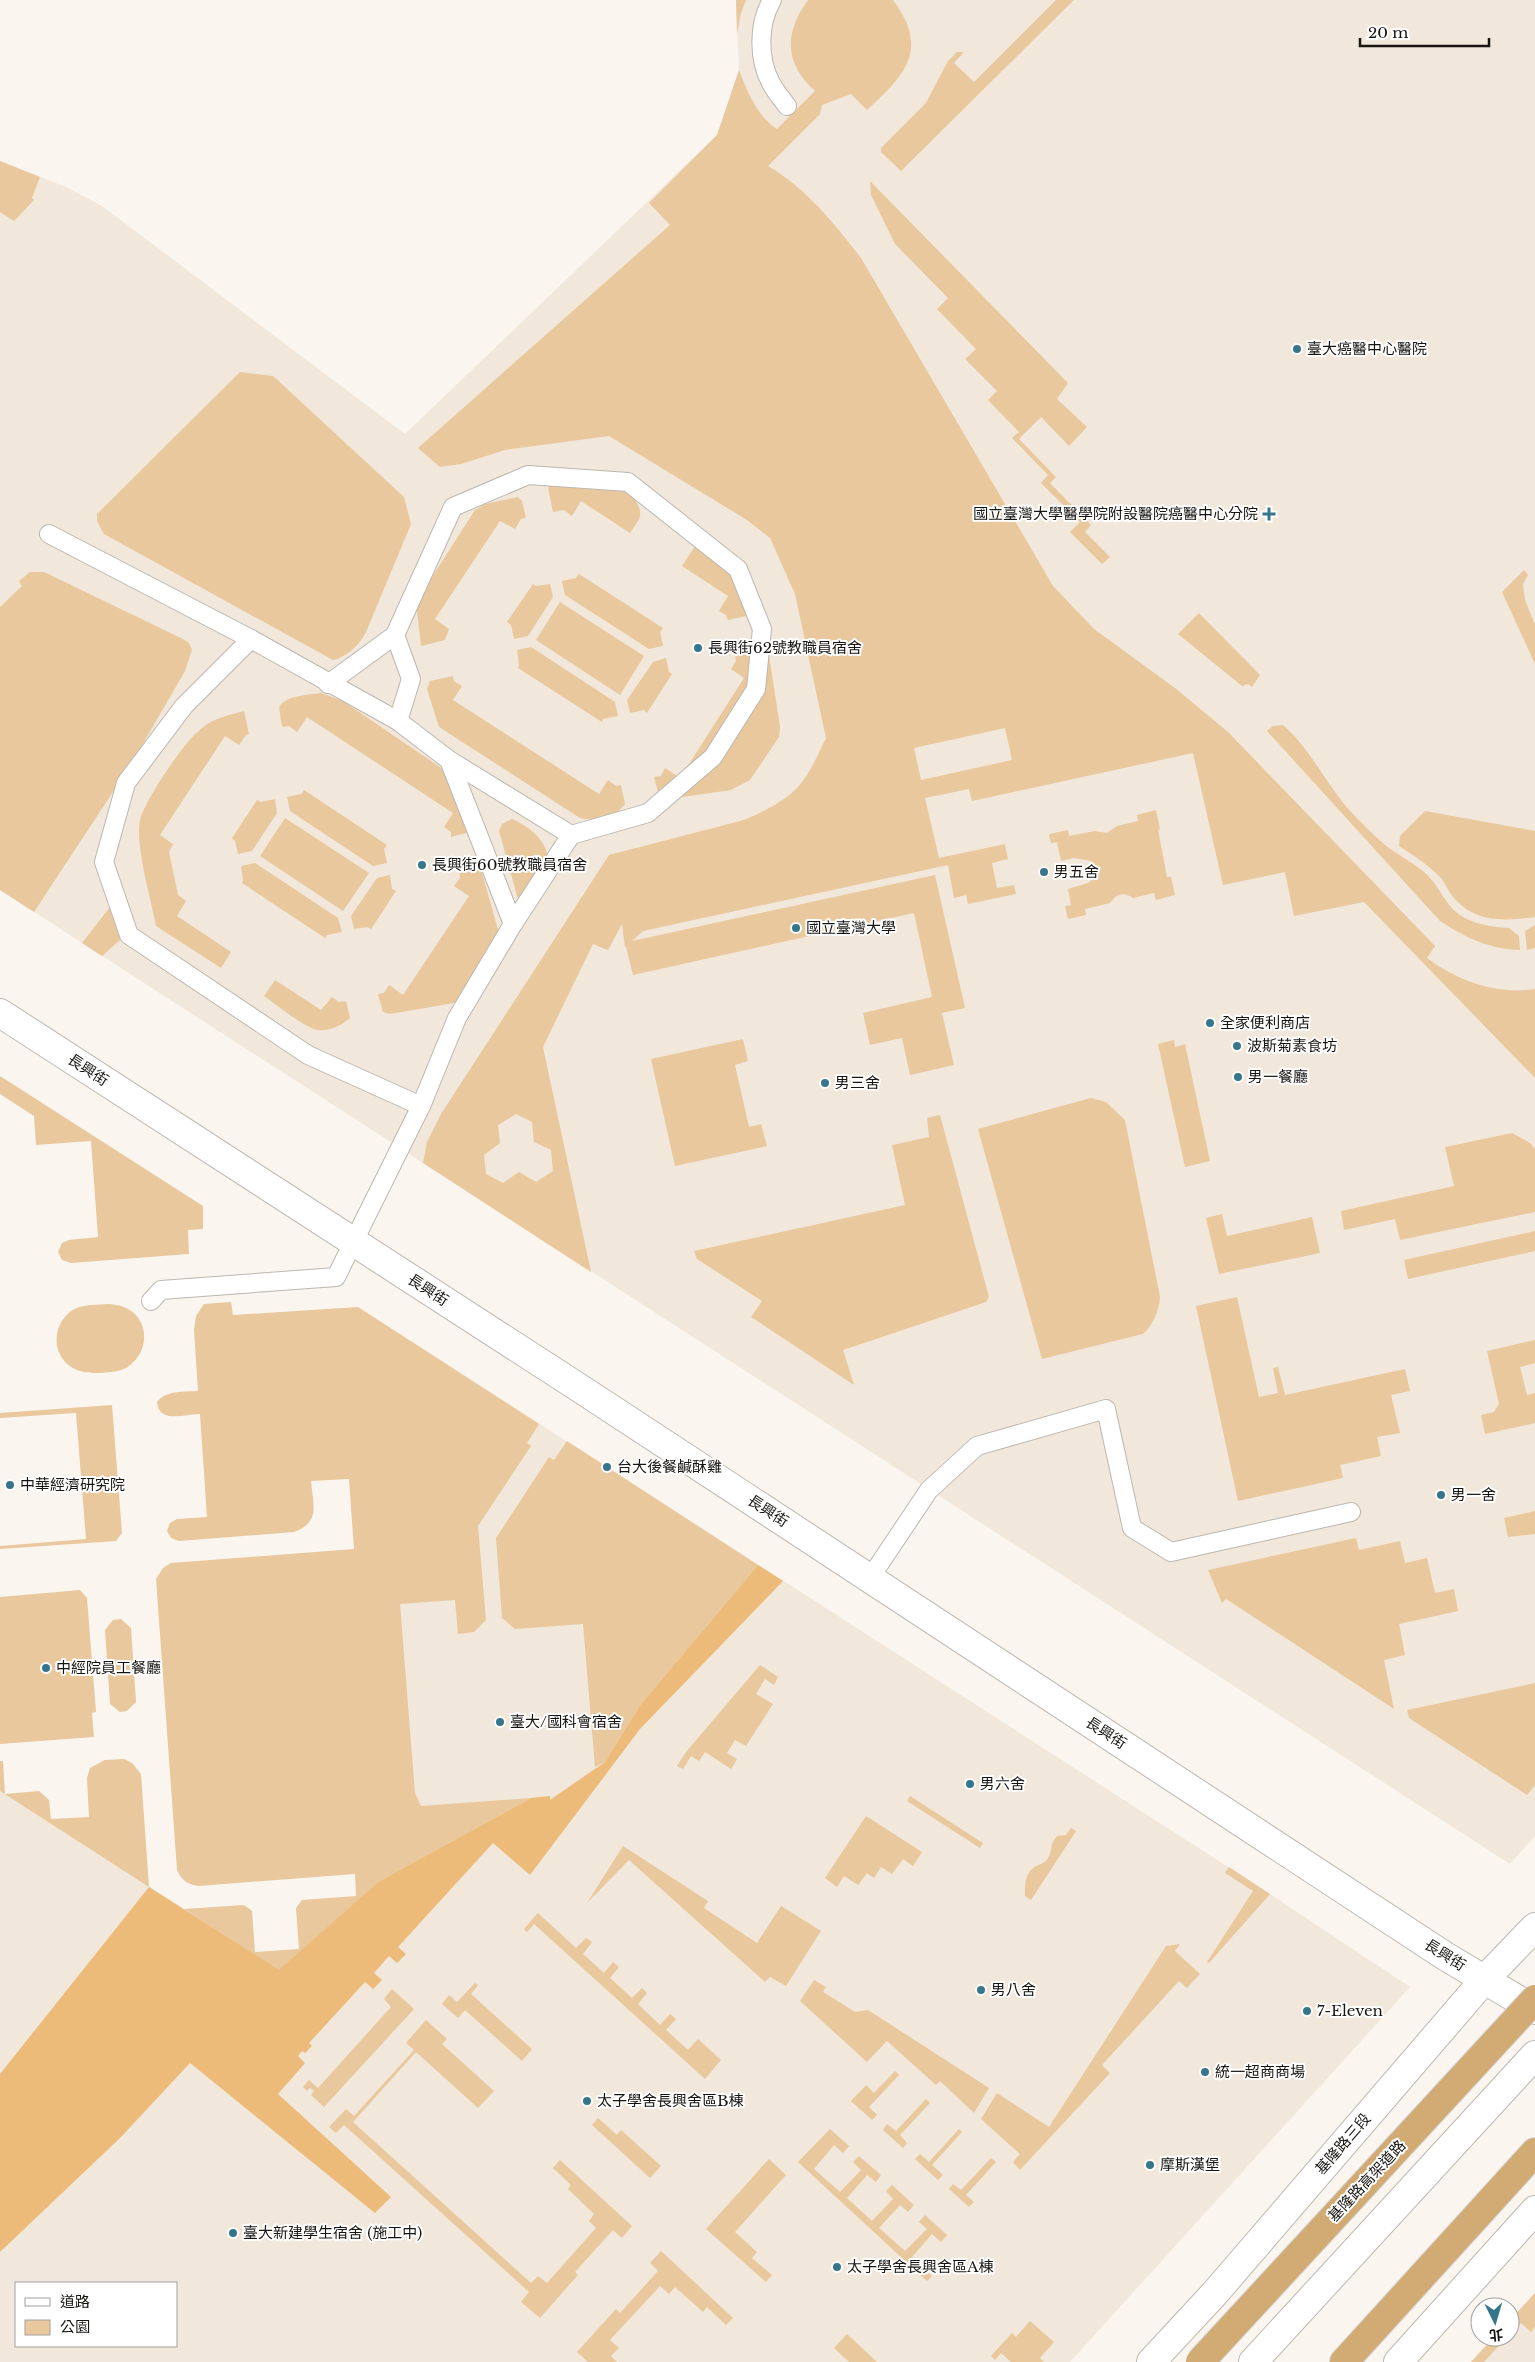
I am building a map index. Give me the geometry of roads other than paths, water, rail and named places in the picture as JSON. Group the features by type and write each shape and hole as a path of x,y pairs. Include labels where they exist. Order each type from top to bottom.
{"highway":[{"name":"基隆路高架道路","path":"1200,2362 1535,1999"},
{"path":"1344,2362 1535,2152"}],"street":[{"name":"長興街","path":"0,1013 870,1578 1445,1956 1535,2010"},
{"name":"基隆路三段","path":"1151,2362 1215,2293 1485,1979 1535,1927"},
{"path":"1253,2362 1535,2055"},
{"path":"1398,2362 1535,2210"}],"lane":[{"path":"772,0 762,29 762,57 770,84 787,106"},
{"path":"151,1301 161,1290 336,1277 421,1106 456,1018 512,924 571,835 648,813 713,757 756,689 762,629 738,569 628,482 528,475 453,507 395,635 328,684"},
{"path":"49,534 251,639 328,684 398,721 449,760 571,835"},
{"path":"395,635 410,679 398,721"},
{"path":"251,639 184,706 126,783 104,862 129,935 308,1055 421,1106"},
{"path":"449,760 512,924"},
{"path":"870,1578 929,1490 977,1446 1106,1409 1132,1528 1171,1552 1351,1512"}],"place":[{"name":"臺大癌醫中心醫院","path":"1297,349"},
{"name":"國立臺灣大學醫學院附設醫院癌醫中心分院","path":"1269,514"},
{"name":"長興街62號教職員宿舍","path":"698,648"},
{"name":"長興街60號教職員宿舍","path":"422,865"},
{"name":"男五舍","path":"1044,872"},
{"name":"國立臺灣大學","path":"796,928"},
{"name":"全家便利商店","path":"1210,1023"},
{"name":"波斯菊素食坊","path":"1237,1046"},
{"name":"男一餐廳","path":"1238,1077"},
{"name":"男三舍","path":"825,1083"},
{"name":"台大後餐鹹酥雞","path":"607,1467"},
{"name":"中華經濟研究院","path":"10,1485"},
{"name":"男一舍","path":"1441,1495"},
{"name":"中經院員工餐廳","path":"46,1668"},
{"name":"臺大/國科會宿舍","path":"500,1722"},
{"name":"男六舍","path":"970,1784"},
{"name":"男八舍","path":"981,1990"},
{"name":"7-Eleven","path":"1307,2011"},
{"name":"統一超商商場","path":"1205,2072"},
{"name":"太子學舍長興舍區B棟","path":"587,2101"},
{"name":"摩斯漢堡","path":"1150,2165"},
{"name":"臺大新建學生宿舍 (施工中)","path":"233,2233"},
{"name":"太子學舍長興舍區A棟","path":"837,2267"}]}
